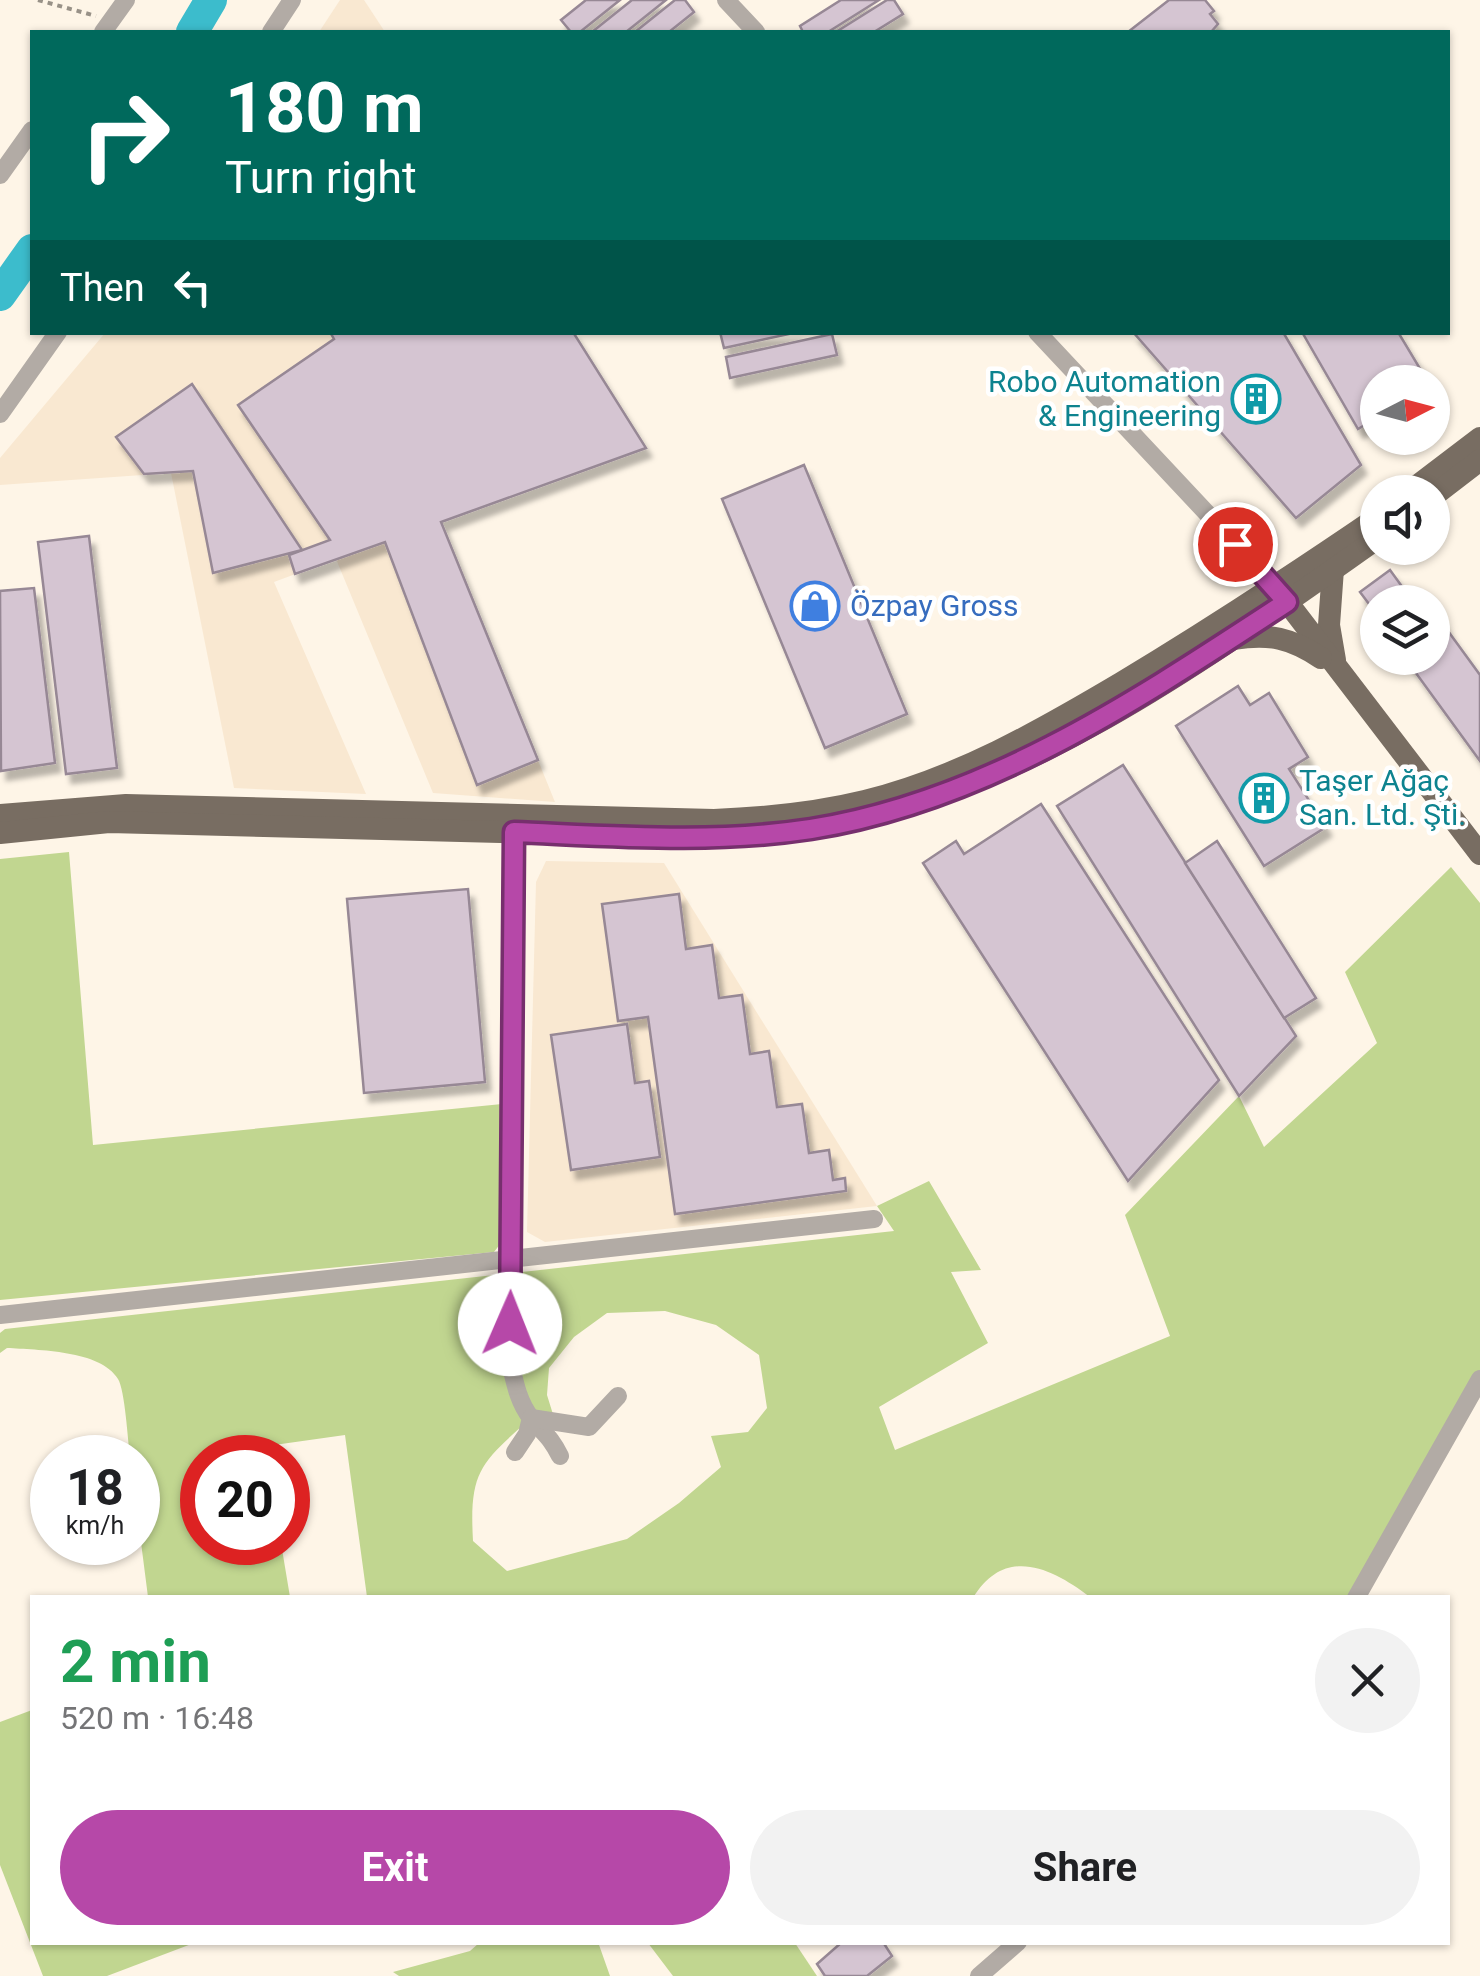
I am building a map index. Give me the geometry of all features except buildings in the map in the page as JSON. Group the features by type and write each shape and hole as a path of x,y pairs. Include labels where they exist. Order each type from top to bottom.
{"main road":[{"path":"1431,475 1480,438"},
{"path":"1450,483 1480,460"},
{"path":"0,815 142,805 747,835 813,828 884,813 986,776 1076,733 1230,640 1360,531"},
{"path":"0,834 109,822 514,824 741,819 822,809 898,792 982,760 1072,713 1198,638 1333,570 1360,551"},
{"path":"1333,570 1329,625 1336,668"},
{"path":"1282,594 1480,854"},
{"path":"1230,640 1271,635 1285,638 1336,668"}],"street":[{"path":"106,27 126,0"},
{"path":"272,30 292,0"},
{"path":"726,0 754,30"},
{"path":"0,175 30,133"},
{"path":"0,414 56,335"},
{"path":"1040,335 1282,594"},
{"path":"514,824 511,1366 531,1418 550,1434 560,1456"},
{"path":"0,1315 874,1219"},
{"path":"1358,1595 1480,1380"},
{"path":"531,1418 589,1427 602,1418 618,1396"},
{"path":"515,1452 527,1434 531,1418"},
{"path":"979,1976 1015,1945"}],"path":[{"path":"38,0 78,9 106,27"}],"shaded area":[{"path":"340,0 364,0 384,30 320,30"},
{"path":"103,335 574,335 646,448 441,522 555,802 433,793 336,559 274,582 366,794 234,788 171,473 0,485 0,458"},
{"path":"546,861 664,863 877,1206 545,1242 527,1232 536,882"}],"green space":[{"path":"69,852 93,1145 502,1104 504,1239 494,1252 0,1300 0,859"},
{"path":"1451,867 1480,903 1480,1379 1357,1595 1087,1595 1045,1571 1014,1567 999,1571 975,1595 367,1595 345,1435 310,1440 310,1435 180,1435 180,1565 285,1565 290,1595 148,1595 144,1565 160,1565 160,1435 127,1435 118,1379 98,1362 51,1351 7,1348 0,1353 0,1333 5,1329 894,1231 877,1206 929,1181 981,1270 951,1272 988,1343 879,1407 895,1450 1170,1336 1125,1215 1239,1096 1264,1147 1377,1043 1345,972","holes":["665,1311 716,1325 759,1355 767,1408 748,1432 711,1436 721,1467 679,1503 627,1539 507,1571 473,1541 473,1498 482,1470 500,1446 531,1418 556,1424 547,1395 549,1368 574,1337 607,1313"]},
{"path":"30,1711 30,1942 0,1865 0,1722"},
{"path":"31,1945 189,1945 107,1976 43,1976"},
{"path":"477,1945 599,1945 610,1976 399,1976 393,1972 470,1951"},
{"path":"650,1945 796,1945 817,1976 673,1976"}],"waterway":[{"path":"193,30 211,0"},
{"path":"0,295 30,253"}],"place":[{"name":"Robo Automation & Engineering","path":"1256,399"},
{"name":"Özpay Gross","path":"815,606"},
{"name":"Taşer Ağaç San. Ltd. Şti.","path":"1264,798"}],"route":[{"path":"510,1324 514,832 695,837 790,832 861,819 952,790 1100,720 1287,602 1235,544"}]}
